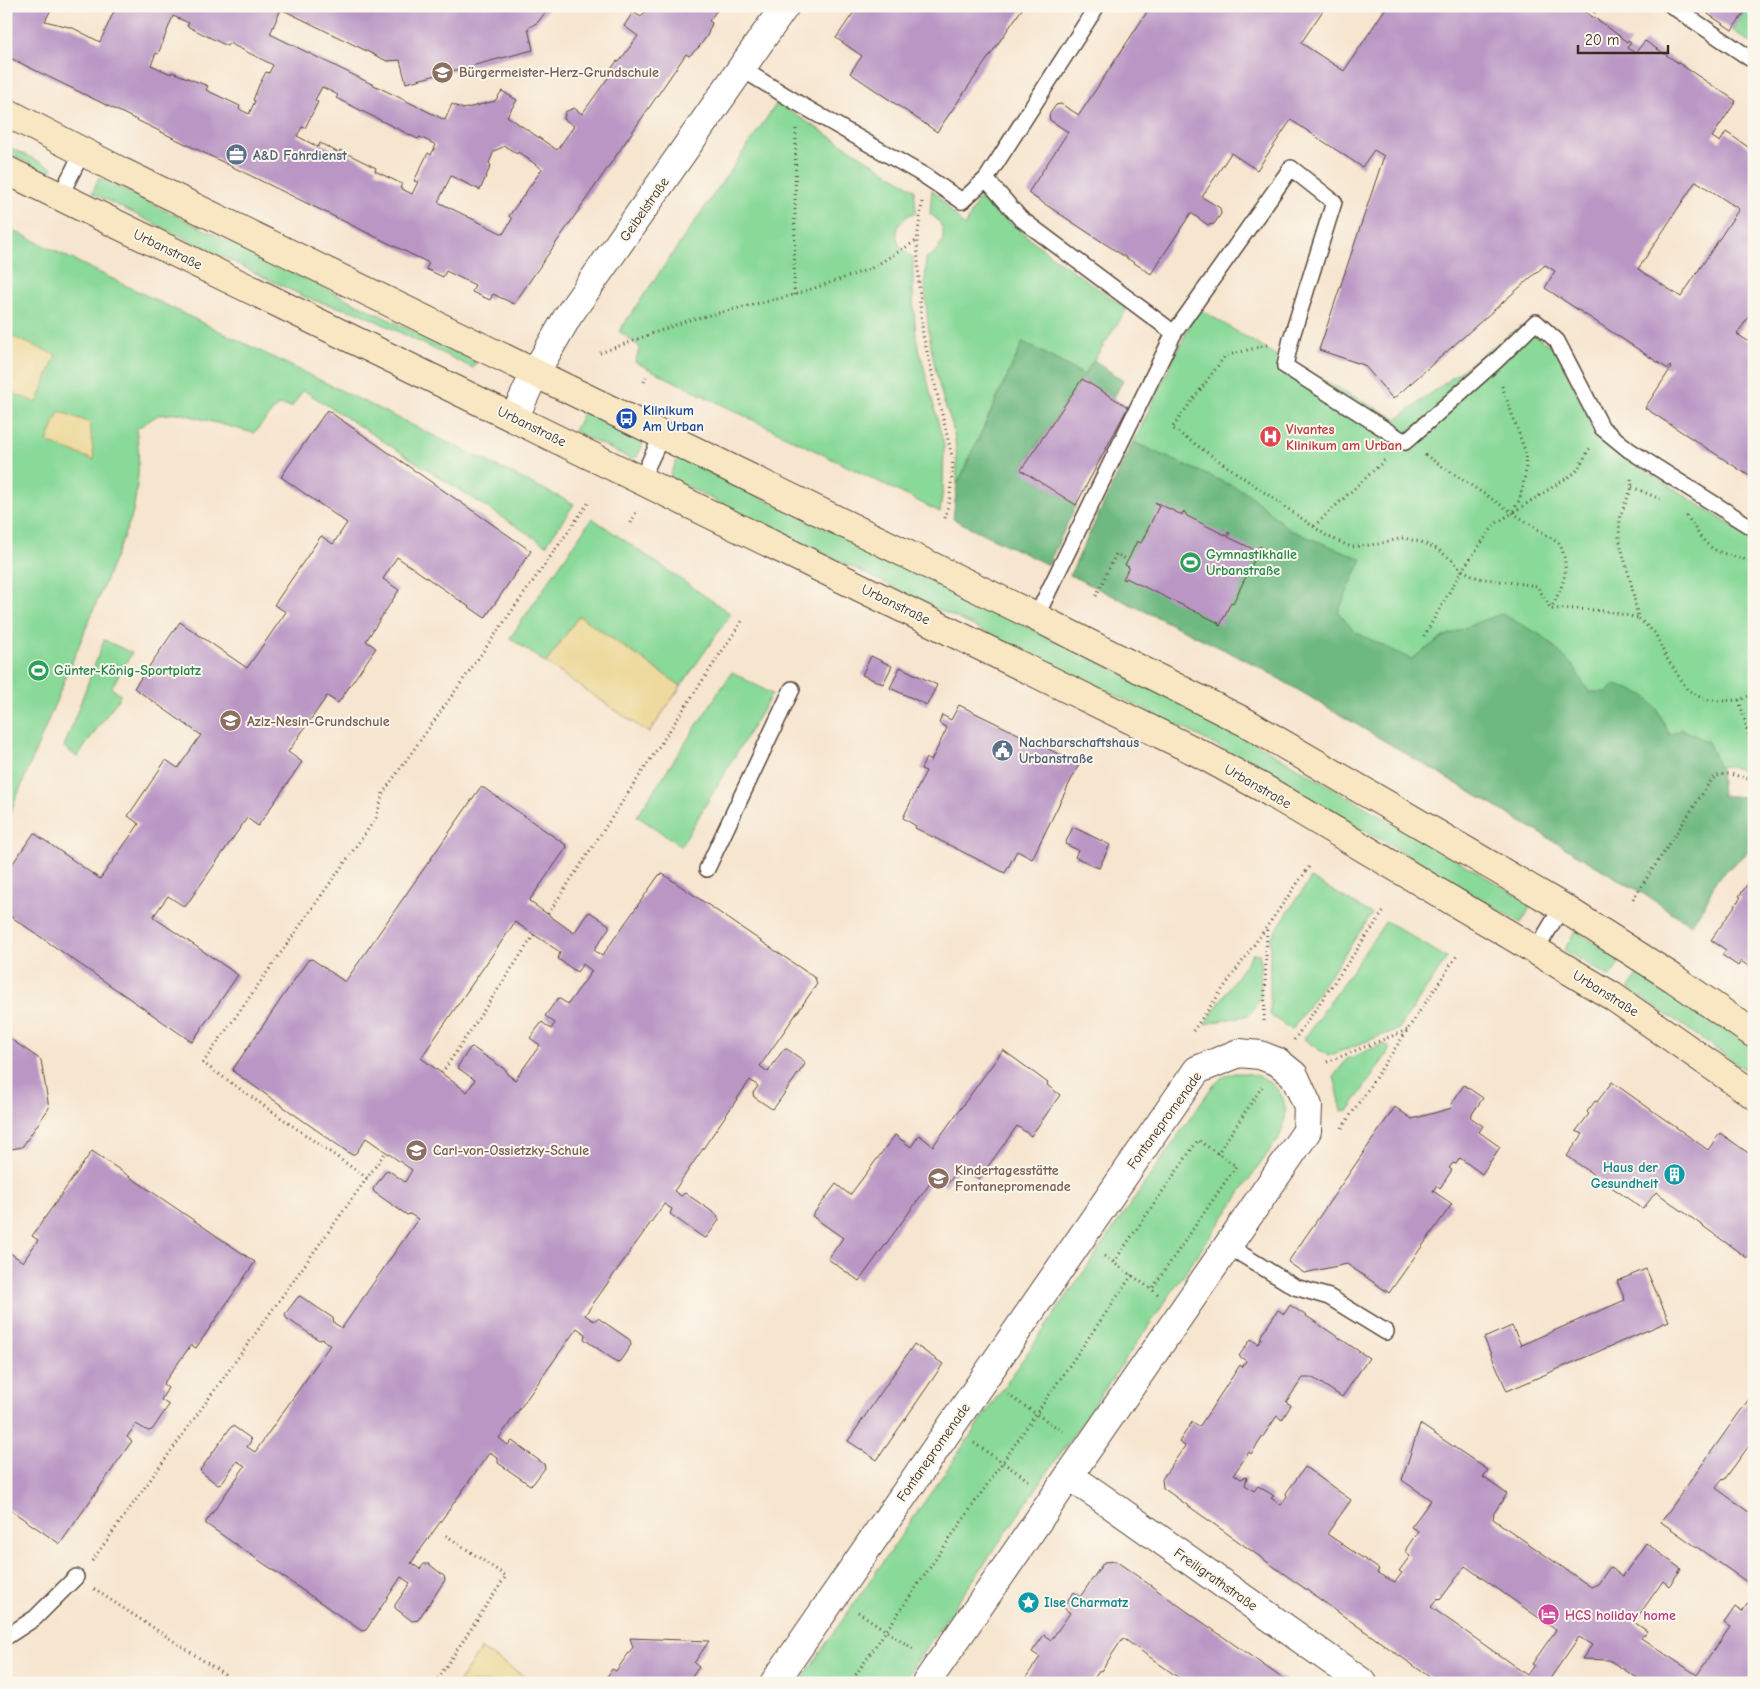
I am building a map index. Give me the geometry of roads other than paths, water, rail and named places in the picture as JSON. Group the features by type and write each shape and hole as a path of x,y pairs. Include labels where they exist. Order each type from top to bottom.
{"main road":[{"path":"6,112 1247,722 1562,906 1673,978 1754,1034"},
{"name":"Urbanstraße","path":"6,170 1199,753 1263,788 1612,996 1754,1095"}],"street":[{"name":"Geibelstraße","path":"514,418 535,373 568,316 785,6"},
{"name":"Fontanepromenade","path":"774,1683 1197,1070 1239,1053 1260,1055 1278,1062 1294,1075 1308,1106 1307,1131 926,1683"},
{"name":"Freiligrathstraße","path":"1069,1476 1363,1683"}],"lane":[{"path":"742,69 925,176 962,201 986,179 1097,6"},
{"path":"1672,6 1754,61"},
{"path":"60,196 83,151"},
{"path":"1036,618 1174,333 1291,168 1334,202 1291,339 1285,366 1405,442 1496,361 1536,322 1557,341 1602,428 1629,450 1754,529"},
{"path":"986,179 1020,218 1174,333"},
{"path":"641,480 662,435"},
{"path":"707,869 792,689"},
{"path":"1536,950 1562,906"},
{"path":"1228,1246 1295,1287 1329,1296 1386,1332"},
{"path":"6,1637 35,1618 76,1577"}],"place":[{"name":"Bürgermeister-Herz-Grundschule","path":"443,72"},
{"name":"A&D Fahrdienst","path":"237,155"},
{"name":"Klinikum Am Urban","path":"627,418"},
{"name":"Vivantes Klinikum am Urban","path":"1270,437"},
{"name":"Gymnastikhalle Urbanstraße","path":"1190,562"},
{"name":"Günter-König-Sportplatz","path":"38,670"},
{"name":"Aziz-Nesin-Grundschule","path":"231,721"},
{"name":"Nachbarschaftshaus Urbanstraße","path":"1003,750"},
{"name":"Carl-von-Ossietzky-Schule","path":"417,1150"},
{"name":"Haus der Gesundheit","path":"1674,1175"},
{"name":"Kindertagesstätte Fontanepromenade","path":"939,1178"},
{"name":"Ilse Charmatz","path":"1028,1602"},
{"name":"HCS holiday home","path":"1549,1615"}]}
